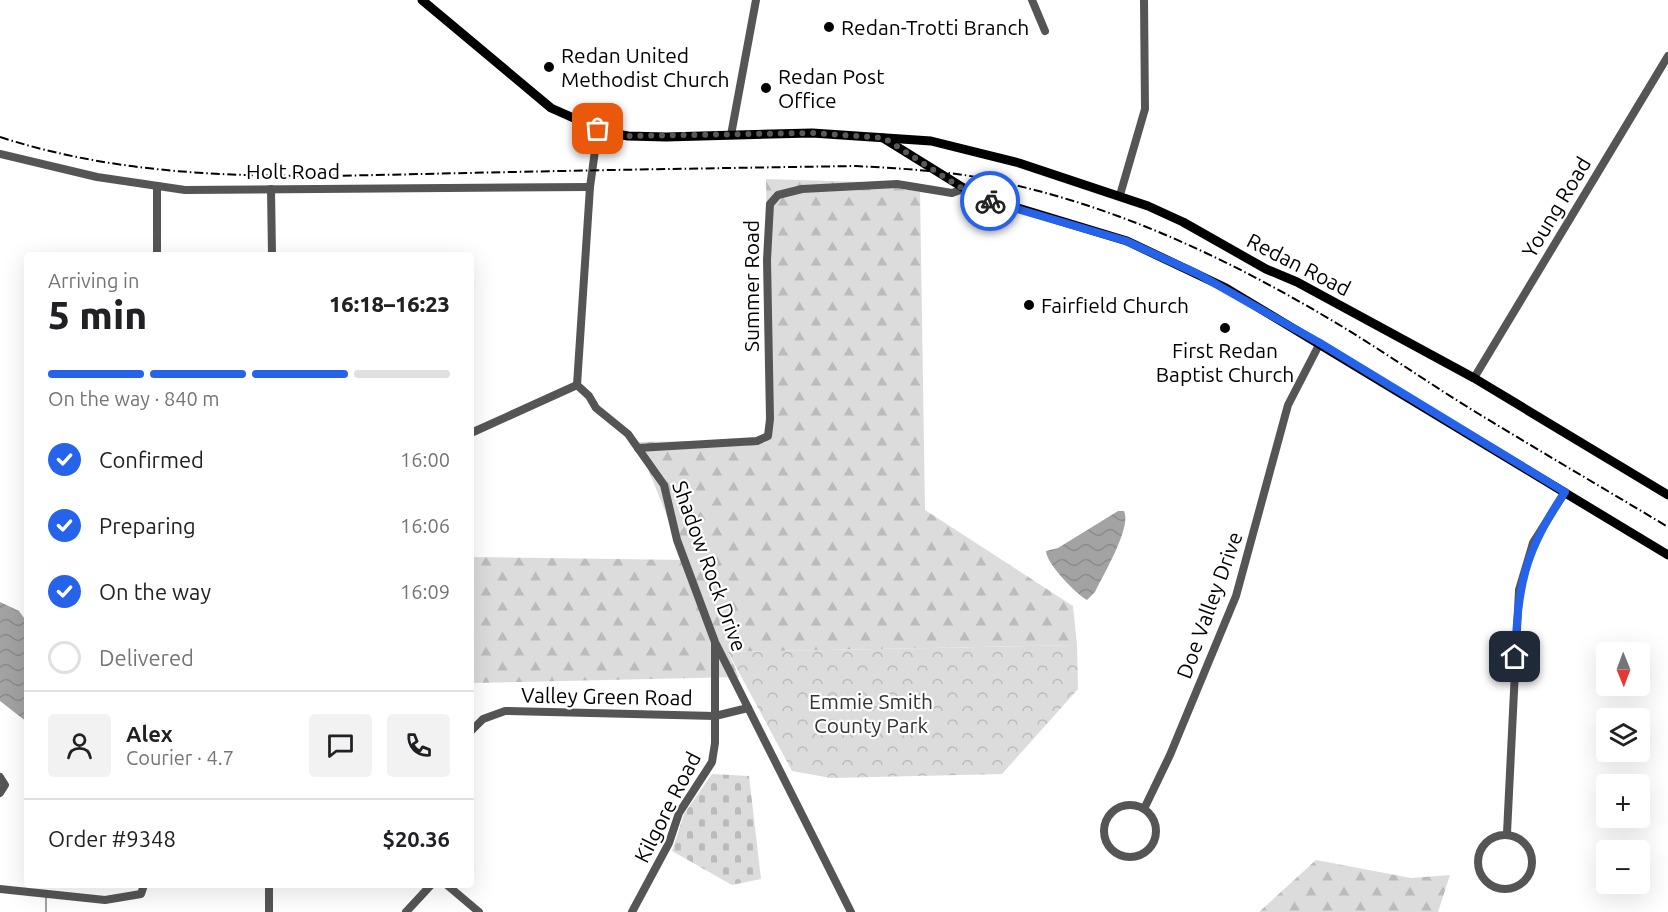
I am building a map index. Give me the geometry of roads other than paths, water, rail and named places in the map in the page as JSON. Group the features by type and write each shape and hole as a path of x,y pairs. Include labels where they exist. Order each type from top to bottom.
{"main road":[{"name":"Redan Road","path":"422,0 551,108 598,129 628,136 812,133 908,138 960,147 1120,195 1183,222 1266,269 1307,287 1474,378 1668,495"},
{"path":"884,138 963,189 1002,205 1126,241 1226,288 1668,555"}],"street":[{"path":"731,135 756,0"},
{"path":"1032,0 1045,31"},
{"path":"1120,195 1145,110 1144,0"},
{"name":"Young Road","path":"1474,378 1668,56"},
{"path":"1659,71 1668,77"},
{"path":"474,432 577,385 590,187 598,129"},
{"name":"Holt Road","path":"0,154 97,177 185,190 590,187"},
{"name":"Summer Road","path":"639,448 757,441 768,436 770,419 768,235 770,204 778,195 802,189 897,184 952,193 963,189"},
{"path":"157,186 157,252"},
{"path":"271,189 272,252"},
{"name":"Doe Valley Drive","path":"1144,809 1170,755 1236,596 1288,405 1320,343"},
{"name":"Shadow Rock Drive","path":"577,385 589,396 596,408 628,435 664,485 677,540 715,642 851,912"},
{"path":"1507,833 1519,590 1533,543 1565,492"},
{"name":"Kilgore Road","path":"632,912 669,843 679,813 712,762 715,753 715,642"},
{"name":"Valley Green Road","path":"474,728 483,719 505,711 715,716 748,708"},
{"path":"0,777 5,785 0,793"},
{"path":"1127,805 1144,809 1154,820 1156,828 1152,845 1139,856 1130,858 1114,852 1104,838 1106,820 1111,812 1127,805"},
{"path":"1507,833 1528,848 1532,866 1525,883 1517,888 1500,889 1483,878 1478,856 1483,845 1507,833"},
{"path":"0,889 105,900 141,894 143,888"},
{"path":"269,888 269,912"},
{"path":"406,912 428,888"},
{"path":"451,888 479,912"}],"water":[{"path":"1118,511 1124,511 1124,528 1110,563 1095,592 1087,600 1062,578 1051,563 1046,551 1058,548"},
{"path":"0,602 19,611 24,618 24,720 0,701"}],"waterway":[{"path":"46,897 46,912"}],"railway":[{"path":"0,137 57,153 115,164 173,171 232,174 349,176 856,166 951,173 1012,184 1058,196 1149,228 1279,290 1340,325 1474,411 1668,527"}],"place":[{"name":"Redan-Trotti Branch","path":"829,27"},
{"name":"Redan United Methodist Church","path":"549,67"},
{"name":"Redan Post Office","path":"766,88"},
{"name":"Fairfield Church","path":"1029,305"},
{"name":"First Redan Baptist Church","path":"1225,328"}],"park label":[{"name":"Emmie Smith County Park","path":"871,713"}]}
